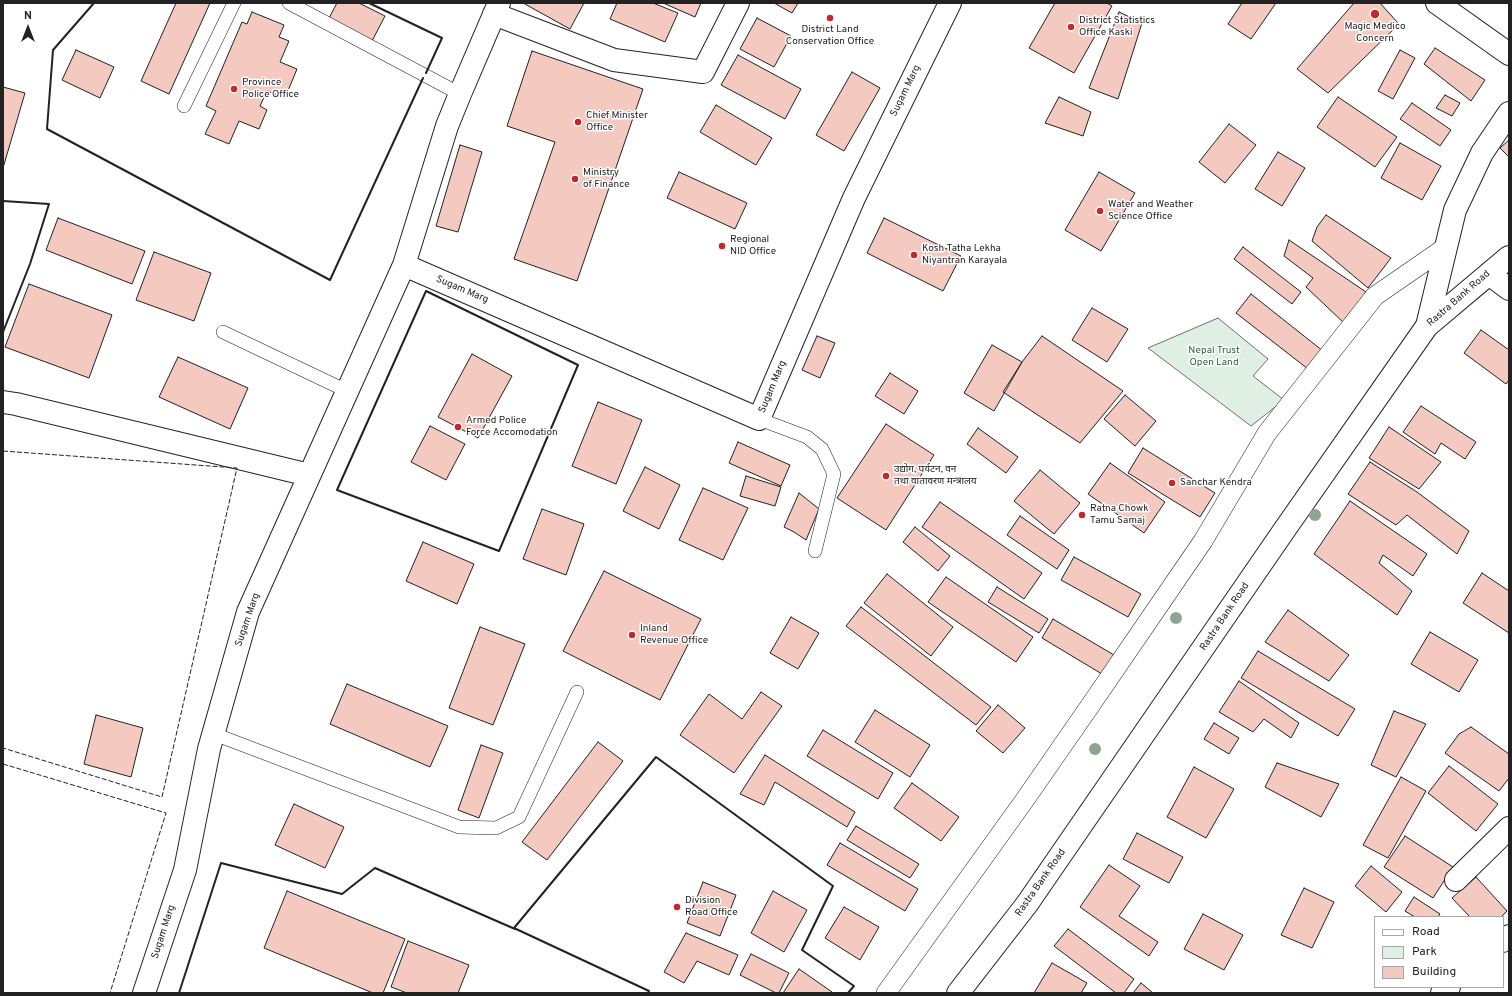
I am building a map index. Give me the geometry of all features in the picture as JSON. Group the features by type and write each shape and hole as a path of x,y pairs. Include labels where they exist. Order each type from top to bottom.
{"street":[{"name":"Sugam Marg","path":"144,993 185,870 214,734 248,612 404,265 447,126 497,8 614,60 703,72 738,3"},
{"name":"Sugam Marg","path":"404,265 759,419 854,198 950,3"},
{"path":"1437,3 1509,54"},
{"path":"1427,326 1455,210 1482,153 1509,113"},
{"path":"886,993 1097,697 1203,541 1268,433 1375,296 1446,247"},
{"name":"Rastra Bank Road","path":"958,993 1027,904 1285,529 1427,326 1509,257"},
{"path":"1489,274 1509,289"},
{"path":"3,402 309,476"},
{"path":"1456,880 1509,828"}],"lane":[{"path":"184,106 234,3"},
{"path":"289,3 460,94"},
{"path":"223,332 347,391"},
{"path":"759,419 807,437 822,449 834,474 815,551"},
{"path":"214,734 459,827 496,828 519,817 577,692"}],"green space":[{"name":"Nepal Trust Open Land","path":"1218,318 1268,359 1253,376 1284,400 1251,426 1148,348"}],"building":[{"path":"176,3 210,3 169,94 141,81"},
{"path":"337,3 359,3 385,16 372,41 328,20"},
{"path":"523,3 584,3 570,29"},
{"path":"617,3 653,3 678,13 665,42 610,19"},
{"path":"663,3 701,3 695,17"},
{"path":"774,3 798,3 792,13"},
{"name":"District Statistics Office Kaski","path":"1055,3 1107,3 1112,6 1074,73 1029,48"},
{"path":"1242,3 1276,3 1251,39 1228,24"},
{"path":"1354,3 1380,3 1399,24 1328,93 1297,69"},
{"path":"252,12 284,25 279,37 289,41 280,62 297,69 285,98 267,91 260,106 267,110 259,129 239,121 229,144 205,134 216,111 206,106 242,22 247,24"},
{"path":"1119,12 1142,23 1118,99 1089,88"},
{"path":"757,18 791,36 774,67 740,49"},
{"path":"1435,48 1485,80 1471,101 1424,64"},
{"path":"76,50 114,67 100,98 62,80"},
{"path":"1400,50 1415,58 1393,99 1378,91"},
{"path":"532,51 643,89 577,281 514,259 555,142 507,126"},
{"path":"738,55 801,89 785,119 721,85"},
{"path":"852,72 880,88 844,151 816,135"},
{"path":"3,87 25,93 3,168"},
{"path":"1445,95 1460,103 1452,116 1436,108"},
{"path":"1059,97 1091,112 1083,136 1045,123"},
{"path":"1338,97 1397,137 1375,167 1317,127"},
{"path":"1412,103 1451,130 1440,146 1400,119"},
{"path":"716,105 772,138 756,165 700,132"},
{"path":"1229,124 1256,145 1225,183 1199,162"},
{"path":"1509,140 1509,157 1500,148"},
{"path":"1400,143 1441,166 1422,200 1381,178"},
{"path":"460,145 482,152 458,232 436,226"},
{"path":"1278,152 1305,168 1282,206 1255,189"},
{"path":"679,172 747,203 735,229 667,198"},
{"name":"Water and Weather Science Office","path":"1099,172 1135,193 1101,251 1065,230"},
{"path":"1326,215 1391,258 1368,288 1312,241 1317,227"},
{"path":"58,218 145,251 132,284 46,250"},
{"name":"Kosh Tatha Lekha Niyantran Karayala","path":"884,218 961,256 943,291 867,253"},
{"path":"1289,240 1366,292 1345,324 1306,287 1313,278 1284,256"},
{"path":"1243,247 1301,292 1292,304 1234,259"},
{"path":"154,252 211,273 194,321 136,300"},
{"path":"29,284 112,315 89,378 5,347"},
{"path":"1251,294 1323,351 1308,369 1236,313"},
{"path":"1092,308 1128,329 1107,362 1072,340"},
{"path":"1481,330 1509,350 1509,380 1506,384 1464,353"},
{"path":"817,336 835,343 820,378 802,370"},
{"path":"1042,336 1123,391 1080,443 1003,392 1022,362"},
{"path":"992,345 1022,362 994,411 964,393"},
{"path":"472,354 512,376 478,438 438,417"},
{"path":"178,357 248,388 230,429 159,397"},
{"path":"890,373 918,391 904,414 875,396"},
{"path":"1125,395 1156,421 1135,446 1104,419"},
{"path":"598,402 642,420 616,484 572,466"},
{"path":"1421,406 1476,442 1465,459 1441,443 1435,454 1403,432"},
{"name":"उद्योग, पर्यटन, वन तथा वातावरण मन्त्रालय","path":"886,424 934,455 886,530 837,498"},
{"path":"430,426 465,444 446,480 411,462"},
{"path":"1389,427 1441,462 1419,489 1369,458"},
{"path":"978,428 1018,457 1006,473 967,444"},
{"path":"738,442 790,465 781,486 729,463"},
{"name":"Sanchar Kendra","path":"1143,448 1215,493 1200,517 1128,473"},
{"path":"1370,462 1417,492 1469,531 1457,554 1407,515 1396,525 1348,494"},
{"path":"1110,463 1165,502 1144,533 1088,494"},
{"path":"645,467 680,485 659,529 623,511"},
{"path":"1040,470 1080,503 1054,534 1014,501"},
{"path":"746,476 781,487 775,506 740,496"},
{"path":"703,488 748,508 723,560 679,540"},
{"path":"799,493 819,509 806,540 784,527"},
{"path":"1350,501 1427,554 1413,576 1383,555 1379,563 1412,591 1397,615 1314,554"},
{"path":"940,502 1042,573 1024,599 922,527"},
{"path":"542,509 584,524 566,575 523,559"},
{"path":"1020,516 1069,550 1057,569 1007,535"},
{"path":"915,527 950,556 938,571 903,542"},
{"path":"423,542 474,564 457,604 406,581"},
{"path":"1074,557 1141,594 1128,617 1061,580"},
{"name":"Inland Revenue Office","path":"604,571 701,619 660,700 563,651"},
{"path":"1482,573 1509,591 1509,633 1463,603"},
{"path":"887,574 953,627 931,656 864,603"},
{"path":"946,577 1033,637 1016,662 928,602"},
{"path":"997,587 1048,619 1039,633 988,602"},
{"path":"861,607 991,707 976,725 846,626"},
{"path":"1288,610 1349,655 1329,681 1265,642"},
{"path":"791,617 819,633 798,669 770,653"},
{"path":"1053,619 1114,655 1102,674 1042,638"},
{"path":"480,627 525,644 493,725 449,708"},
{"path":"1430,632 1478,660 1459,692 1411,664"},
{"path":"1258,651 1355,709 1338,736 1241,678"},
{"path":"1239,681 1299,723 1291,738 1264,719 1253,732 1219,712"},
{"path":"347,684 448,726 430,767 330,724"},
{"path":"761,692 782,706 734,773 680,735 709,694 742,719"},
{"path":"998,705 1025,728 1003,753 976,731"},
{"path":"875,710 930,745 910,777 855,742"},
{"path":"1394,711 1426,724 1396,777 1371,765"},
{"path":"96,715 143,728 131,777 84,764"},
{"path":"1214,723 1239,738 1229,754 1204,739"},
{"path":"1471,727 1509,754 1509,778 1499,791 1445,753 1459,734"},
{"path":"823,730 893,773 878,799 807,756"},
{"path":"598,742 623,761 547,860 522,842"},
{"path":"481,745 503,753 479,818 458,810"},
{"path":"765,755 855,812 847,827 775,782 764,805 740,794"},
{"path":"1277,763 1339,784 1321,817 1265,787"},
{"path":"1449,766 1498,804 1476,831 1428,793"},
{"path":"1194,767 1234,789 1206,838 1167,817"},
{"path":"1401,777 1426,791 1388,858 1363,845"},
{"path":"912,783 959,817 941,841 894,808"},
{"path":"294,804 344,827 325,868 275,845"},
{"path":"856,826 919,864 910,878 847,840"},
{"path":"1137,833 1183,857 1169,883 1123,859"},
{"path":"1405,836 1453,867 1433,898 1384,867"},
{"path":"840,843 918,889 905,911 827,865"},
{"path":"1109,865 1140,886 1119,916 1158,942 1149,956 1080,907"},
{"path":"1371,866 1402,892 1386,912 1355,886"},
{"path":"1476,877 1507,911 1502,916 1469,916 1452,898"},
{"path":"703,882 736,895 720,936 687,923"},
{"path":"1304,888 1334,902 1312,948 1281,935"},
{"path":"287,891 405,939 383,993 373,993 264,948"},
{"path":"773,891 807,910 784,952 751,933"},
{"path":"1414,897 1440,914 1439,916 1413,916 1405,911"},
{"path":"844,907 879,927 860,960 825,938"},
{"path":"1203,914 1243,935 1224,970 1184,949"},
{"path":"1068,929 1134,979 1124,993 1116,993 1054,946"},
{"path":"686,933 738,955 729,975 697,961 684,983 664,972"},
{"path":"408,941 469,965 458,993 407,993 391,987"},
{"path":"751,954 789,973 779,993 776,993 740,975"},
{"path":"1052,963 1087,983 1081,993 1034,993"},
{"path":"799,969 832,992 783,993"},
{"path":"1141,983 1153,993 1133,993"}],"fence":[{"path":"3,451 237,468 162,797 3,748"},
{"path":"3,764 166,813 110,993"}],"wall":[{"path":"94,3 53,50 47,129 330,280 423,78"},
{"path":"369,3 442,38 426,73"},
{"path":"3,201 49,204 30,264 3,332"},
{"path":"426,291 578,365 499,551 337,490 426,291"},
{"path":"648,993 649,991 514,928 656,757 833,886 802,950 854,986 848,993"},
{"path":"179,993 221,863 342,894 375,868 515,929"}],"place":[{"name":"Magic Medico Concern","path":"1375,14"},
{"name":"District Land Conservation Office","path":"830,18"},
{"name":"District Statistics Office Kaski","path":"1071,27"},
{"name":"Province Police Office","path":"234,89"},
{"name":"Chief Minister Office","path":"578,122"},
{"name":"Ministry of Finance","path":"575,179"},
{"name":"Water and Weather Science Office","path":"1100,211"},
{"name":"Regional NID Office","path":"722,246"},
{"name":"Kosh Tatha Lekha Niyantran Karayala","path":"914,255"},
{"name":"Armed Police Force Accomodation","path":"458,427"},
{"name":"उद्योग, पर्यटन, वन तथा वातावरण मन्त्रालय","path":"886,476"},
{"name":"Sanchar Kendra","path":"1172,483"},
{"name":"Ratna Chowk Tamu Samaj","path":"1082,515"},
{"name":"Inland Revenue Office","path":"632,635"},
{"name":"Division Road Office","path":"677,907"}]}
